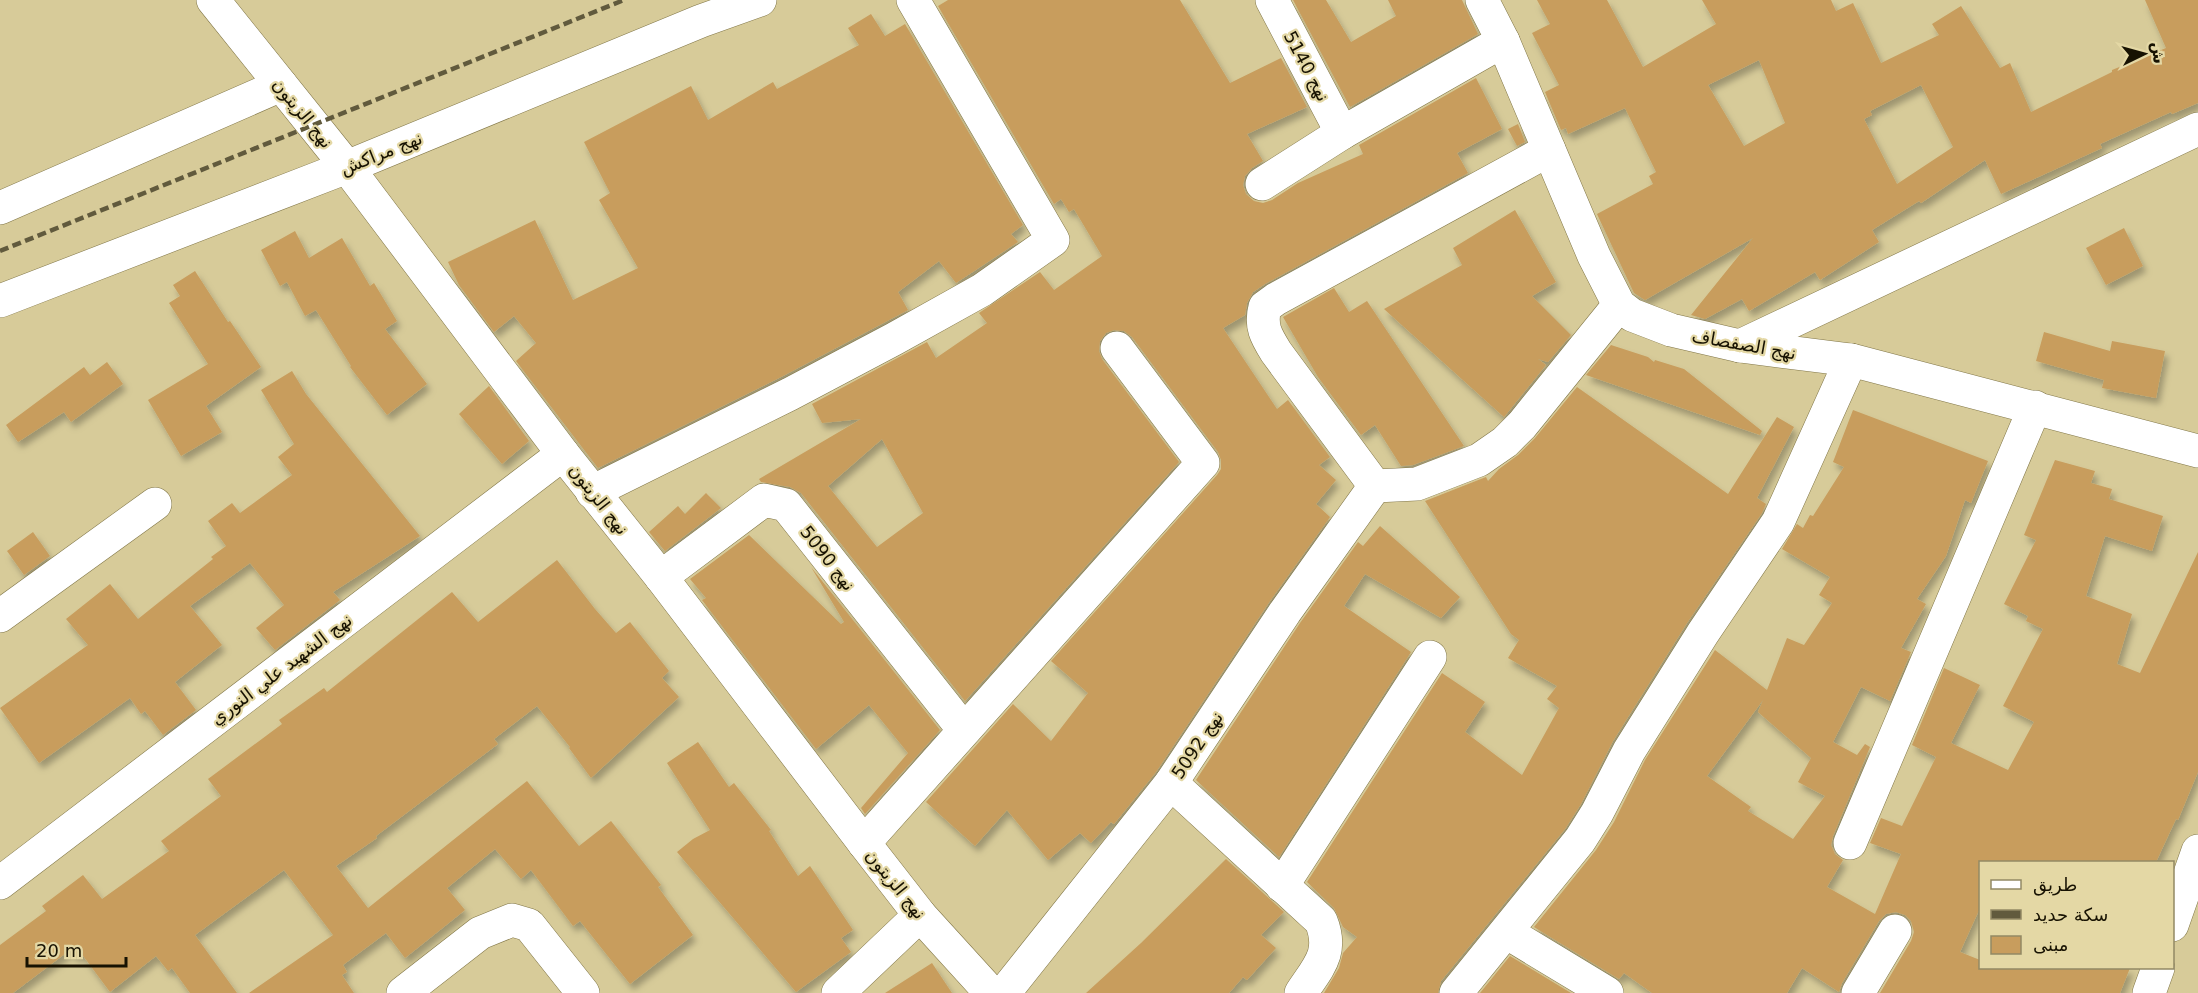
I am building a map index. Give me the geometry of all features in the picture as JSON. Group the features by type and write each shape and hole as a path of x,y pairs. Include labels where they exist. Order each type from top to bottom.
{"street":[{"name":"نهج الزيتون","path":"213,0 347,167 592,492 920,915 991,993"},
{"name":"نهج مراكش","path":"0,301 347,167 701,21 760,0"},
{"path":"592,492 790,394 894,339 982,290 1053,240 913,0"},
{"name":"نهج 5140","path":"1272,0 1342,132"},
{"path":"1482,0 1503,41 1594,256 1619,305 1522,425 1505,442 1479,460 1417,484 1375,486 1276,352 1265,334 1262,319 1265,307 1549,150"},
{"path":"1262,184 1342,132 1503,41"},
{"path":"0,208 281,85"},
{"path":"1740,346 2198,129"},
{"name":"نهج الصفصاف","path":"1619,305 1651,324 1740,346 1851,360 2198,451"},
{"path":"864,843 1203,464 1117,348"},
{"path":"1456,993 1580,840 1597,813 1629,751 1703,633 1778,522 1851,360"},
{"path":"1850,843 2035,407"},
{"name":"نهج الشهيد علي النوري","path":"3,871 563,454"},
{"name":"نهج 5092","path":"1004,993 1171,783 1285,612 1375,486"},
{"name":"نهج 5090","path":"660,577 764,500 786,505 964,730"},
{"path":"0,616 155,504"},
{"path":"1282,886 1430,657"},
{"path":"1171,783 1321,921 1326,933 1327,946 1322,960 1301,993"},
{"path":"2174,919 2198,851"},
{"path":"838,993 920,915"},
{"path":"403,993 480,933 512,920 529,925 583,993"},
{"path":"1858,993 1895,931"},
{"path":"1506,932 1607,993"},
{"path":"2149,993 2158,969"}],"building":[{"path":"948,0 1180,0 1230,83 1281,58 1307,107 1247,134 1263,161 1245,176 1243,185 1246,194 1254,201 1263,203 1272,200 1298,183 1363,154 1359,145 1476,78 1502,129 1457,153 1468,173 1265,284 1253,292 1247,303 1245,315 1223,328 1277,409 1288,400 1330,457 1319,465 1336,480 1316,504 1330,517 1270,601 1156,772 1114,824 1111,822 1091,843 1080,833 1048,860 1007,810 975,846 926,802 1013,704 1051,741 1088,693 1051,661 1221,469 1218,452 1132,337 1124,331 1114,330 1106,333 1100,341 1099,351 1102,359 1179,462 965,701 801,493 790,487 761,482 759,479 861,419 822,423 812,404 927,342 936,358 987,323 979,313 1040,272 1054,290 1102,256 1074,209 1069,212 1061,199 1054,204 938,6","holes":["882,439 923,513 877,547 828,486"]},
{"path":"1293,0 1326,0 1351,42 1396,16 1388,0 1462,0 1478,34 1350,107"},
{"path":"1537,0 1607,0 1643,67 1716,24 1702,0 1831,0 1836,11 1853,3 1881,63 1939,35 1932,24 1961,6 2000,68 2010,63 2031,112 2112,70 2166,48 2145,0 2198,0 2198,103 2172,114 2171,112 2100,144 2102,148 2001,194 1985,160 1921,203 1919,201 1872,230 1879,242 1820,280 1815,272 1749,311 1742,299 1705,319 1691,315 1753,238 1645,300 1634,293 1597,214 1653,184 1649,176 1656,172 1625,108 1568,134 1566,128 1561,130 1545,92 1559,85 1532,33 1550,24","holes":["1759,60 1785,123 1744,146 1708,85","1921,85 1953,147 1897,184 1864,119 1872,115 1870,111"]},
{"path":"871,14 885,36 905,24 1023,225 1011,234 1018,242 956,283 939,261 898,292 908,310 781,377 598,468 516,361 536,343 514,316 494,332 459,285 448,262 535,220 573,300 638,268 599,200 610,193 584,142 691,86 708,120 773,82 777,89 859,45 848,28"},
{"path":"1518,124 1525,142 1517,146 1508,129"},
{"path":"1515,210 1556,282 1532,296 1571,335 1548,362 1538,359 1546,365 1504,417 1384,309 1462,265 1453,248"},
{"path":"2124,228 2143,266 2106,285 2086,248"},
{"path":"295,231 309,258 342,238 370,286 374,283 397,321 385,329 427,384 387,415 350,367 316,310 305,316 287,282 280,286 261,250"},
{"path":"195,271 261,367 206,406 222,432 181,456 148,400 208,364 169,303 180,296 173,285"},
{"path":"1334,288 1349,312 1367,301 1464,446 1413,465 1401,466 1375,425 1361,435 1318,377 1283,317"},
{"path":"2044,332 2110,351 2112,341 2165,351 2156,398 2102,388 2104,380 2036,361"},
{"path":"1611,345 1648,357 1654,362 1655,360 1684,369 1762,431 1760,435 1586,375"},
{"path":"107,362 123,384 71,422 64,412 18,442 6,425 84,367 90,375"},
{"path":"292,371 306,394 420,536 333,592 340,600 275,650 256,628 284,605 250,563 190,606 222,645 175,682 196,710 163,735 145,711 141,714 130,698 39,763 0,708 88,645 66,619 110,584 138,619 226,546 208,521 232,503 240,513 292,475 278,457 294,444 261,390"},
{"path":"489,386 529,441 502,464 459,414"},
{"path":"1577,387 1728,494 1777,417 1794,427 1757,498 1766,504 1762,513 1687,623 1613,741 1581,804 1565,829 1441,981 1438,993 1324,993 1339,968 1343,953 1357,937 1343,927 1334,908 1307,882 1442,673 1485,702 1465,732 1522,775 1559,708 1547,699 1557,686 1508,658 1519,640 1511,634 1425,501 1486,477 1488,481 1535,438"},
{"path":"1853,410 1988,461 1971,503 1965,500 1946,556 1917,599 1926,604 1901,648 1911,652 1890,701 1861,687 1833,742 1857,755 1865,744 1870,747 1833,836 1831,845 1835,854 1843,860 1827,887 1875,914 1901,854 1870,843 1881,818 1902,826 1936,757 1912,745 1944,668 1980,685 1951,743 2008,770 2034,722 2003,706 2043,629 2026,621 2028,616 2004,604 2036,540 2024,535 2055,460 2095,471 2091,483 2112,489 2109,499 2163,516 2152,551 2105,536 2086,596 2132,614 2117,664 2140,673 2198,552 2198,772 2178,820 2176,819 2156,861 1979,861 1979,910 1960,952 1979,960 1979,969 2130,969 2120,993 1880,993 1914,932 1911,921 1905,915 1896,912 1886,914 1879,921 1842,983 1839,992 1802,968 1787,993 1652,993 1624,973 1619,979 1534,927 1596,850 1614,822 1645,760 1715,650 1767,690 1787,638 1804,645 1832,603 1819,595 1830,577 1782,549 1797,524 1803,528 1810,515 1813,516 1844,467 1833,462","holes":["1763,700 1758,712 1811,758 1798,782 1825,796 1793,839 1748,811 1751,807 1707,776"]},
{"path":"706,493 721,508 665,551 649,532 678,506 685,514"},
{"path":"1380,526 1460,597 1441,618 1365,574 1344,606 1411,652 1279,857 1196,780 1300,623 1358,542 1363,546"},
{"path":"33,532 50,556 24,575 7,551"},
{"path":"749,535 841,624 844,622 811,567 940,730 865,814 861,808 908,753 869,705 816,749 702,600 706,598 690,579"},
{"path":"557,560 616,633 630,622 669,671 662,678 679,697 591,778 570,747 537,706 494,739 498,744 376,836 377,838 336,866 368,908 527,781 579,846 611,821 661,885 658,887 693,935 630,984 580,921 573,926 531,870 521,879 495,849 447,888 465,910 405,958 386,933 343,965 347,972 342,975 354,993 249,993 333,935 284,870 195,935 237,993 190,993 172,968 168,971 156,956 110,992 81,953 76,957 70,950 13,993 0,993 0,945 46,911 42,906 83,875 102,899 169,851 161,841 221,796 208,779 282,724 279,720 324,688 327,692 452,592 478,622"},
{"path":"698,742 729,787 734,783 771,830 769,831 798,876 810,866 853,930 841,938 851,952 796,992 677,852 693,839 710,830 667,763"},
{"path":"1226,859 1284,912 1261,935 1276,948 1247,980 1243,977 1229,993 1086,993 1141,943"},
{"path":"1510,956 1571,993 1480,993"},
{"path":"932,963 952,993 885,993"}],"railway":[{"path":"0,251 624,0"}]}
